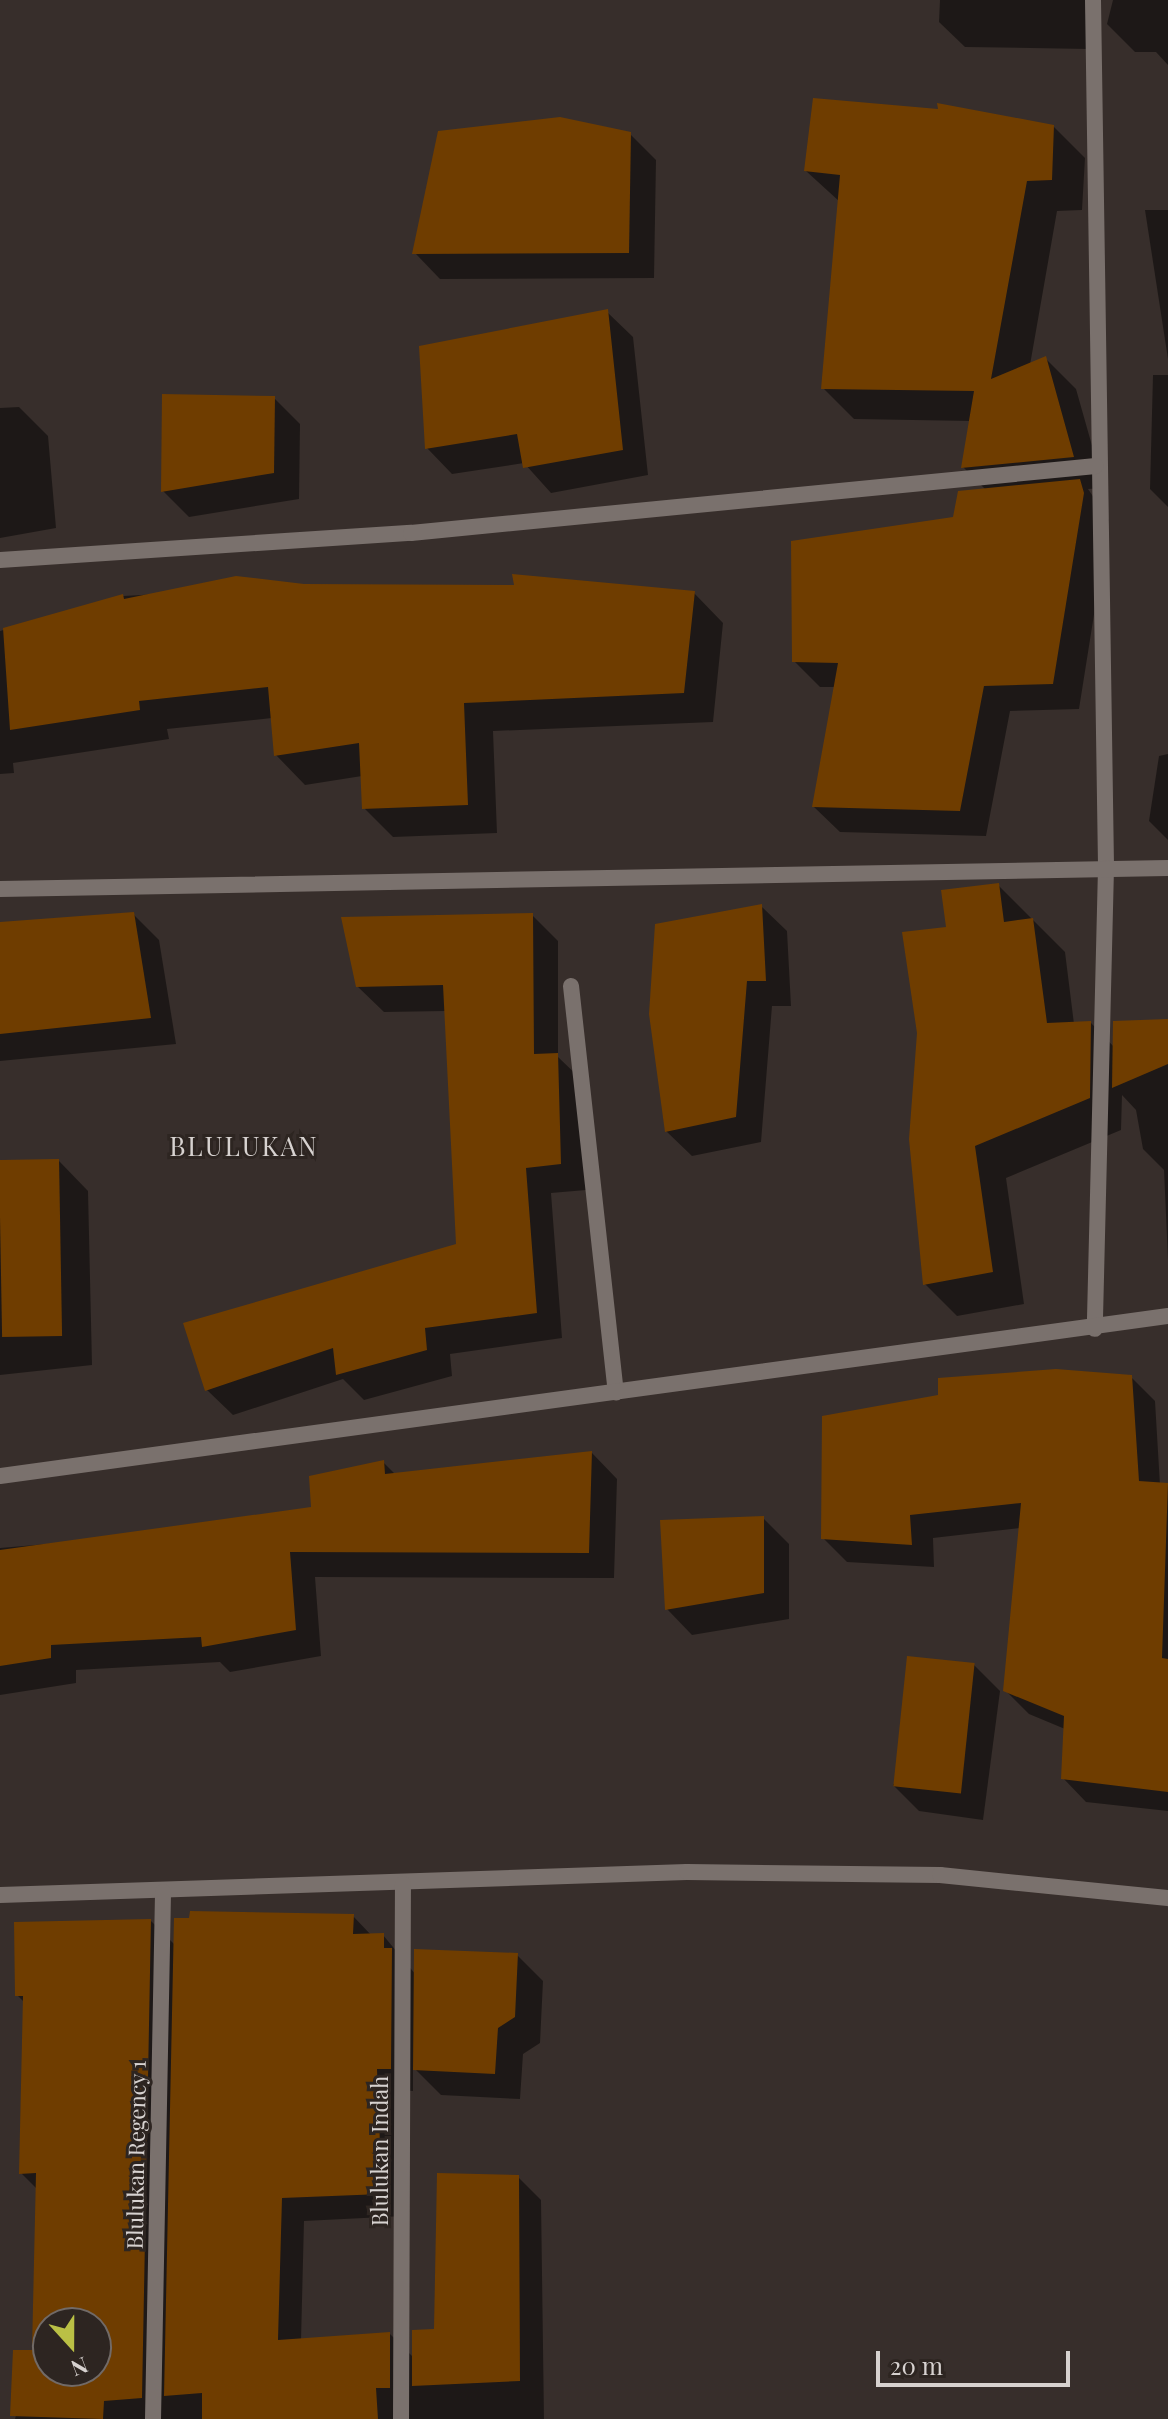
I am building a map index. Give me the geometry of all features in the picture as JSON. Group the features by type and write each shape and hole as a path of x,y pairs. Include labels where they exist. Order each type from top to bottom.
{"street":[{"path":"1093,0 1096,466 1106,868 1095,1329"},
{"path":"0,560 411,533 1096,466"},
{"path":"0,889 1168,868"},
{"path":"571,986 616,1393"},
{"path":"0,1476 1095,1329 1168,1316"},
{"path":"0,1895 403,1884 687,1872 940,1875 1168,1898"},
{"name":"Blulukan Indah","path":"401,2419 403,1884"},
{"name":"Blulukan Regency 1","path":"153,2419 163,1892"}],"building":[{"path":"813,98 938,109 937,103 1054,125 1052,180 1027,181 991,379 1046,356 1074,457 961,468 974,391 821,389 840,175 804,171"},
{"path":"560,117 631,132 629,253 412,254 438,131"},
{"path":"608,309 623,450 523,468 517,434 425,449 419,346"},
{"path":"162,394 275,396 274,473 161,492"},
{"path":"1080,479 1084,493 1053,684 984,686 960,811 812,807 838,663 792,662 791,541 953,517 958,491"},
{"path":"512,574 695,591 684,693 464,703 468,805 362,809 359,743 274,756 268,687 139,701 140,710 10,730 3,628 123,594 124,599 236,576 304,584 514,585"},
{"path":"999,883 1004,922 1033,918 1047,1023 1091,1021 1090,1098 975,1146 993,1272 923,1285 909,1139 917,1033 902,932 946,927 941,890"},
{"path":"762,904 766,981 747,981 736,1117 665,1132 649,1014 655,924"},
{"path":"134,912 151,1018 0,1034 0,922"},
{"path":"533,913 534,1054 558,1053 561,1164 526,1168 537,1313 425,1328 427,1350 336,1375 333,1348 205,1391 183,1323 456,1244 443,985 356,987 341,917"},
{"path":"1168,1019 1168,1064 1112,1088 1113,1021"},
{"path":"59,1159 62,1336 2,1337 0,1160"},
{"path":"1056,1369 1132,1375 1139,1481 1168,1483 1162,1658 1168,1659 1168,1792 1061,1779 1064,1716 1003,1691 1021,1503 910,1515 912,1545 821,1539 822,1416 938,1395 938,1378"},
{"path":"592,1451 589,1553 290,1552 296,1630 202,1647 201,1637 51,1645 51,1658 0,1666 0,1550 311,1507 309,1476 384,1460 385,1474"},
{"path":"764,1516 764,1593 665,1610 660,1520"},
{"path":"907,1656 975,1663 961,1793 893,1786"},
{"path":"190,1911 354,1914 353,1934 384,1933 384,1948 392,1948 391,2069 377,2069 382,2194 282,2198 278,2340 390,2332 390,2388 376,2388 378,2419 202,2419 202,2393 164,2396 174,1918 189,1918"},
{"path":"151,1919 142,2398 104,2401 103,2419 10,2416 13,2350 32,2350 32,2387 112,2387 112,2307 33,2307 36,2173 19,2174 23,1996 15,1996 14,1922"},
{"path":"414,1949 518,1953 515,2017 498,2028 495,2074 413,2070"},
{"path":"437,2173 519,2175 520,2381 412,2386 412,2330 434,2329"}],"district":[{"name":"BLULUKAN","path":"244,1146"}]}
